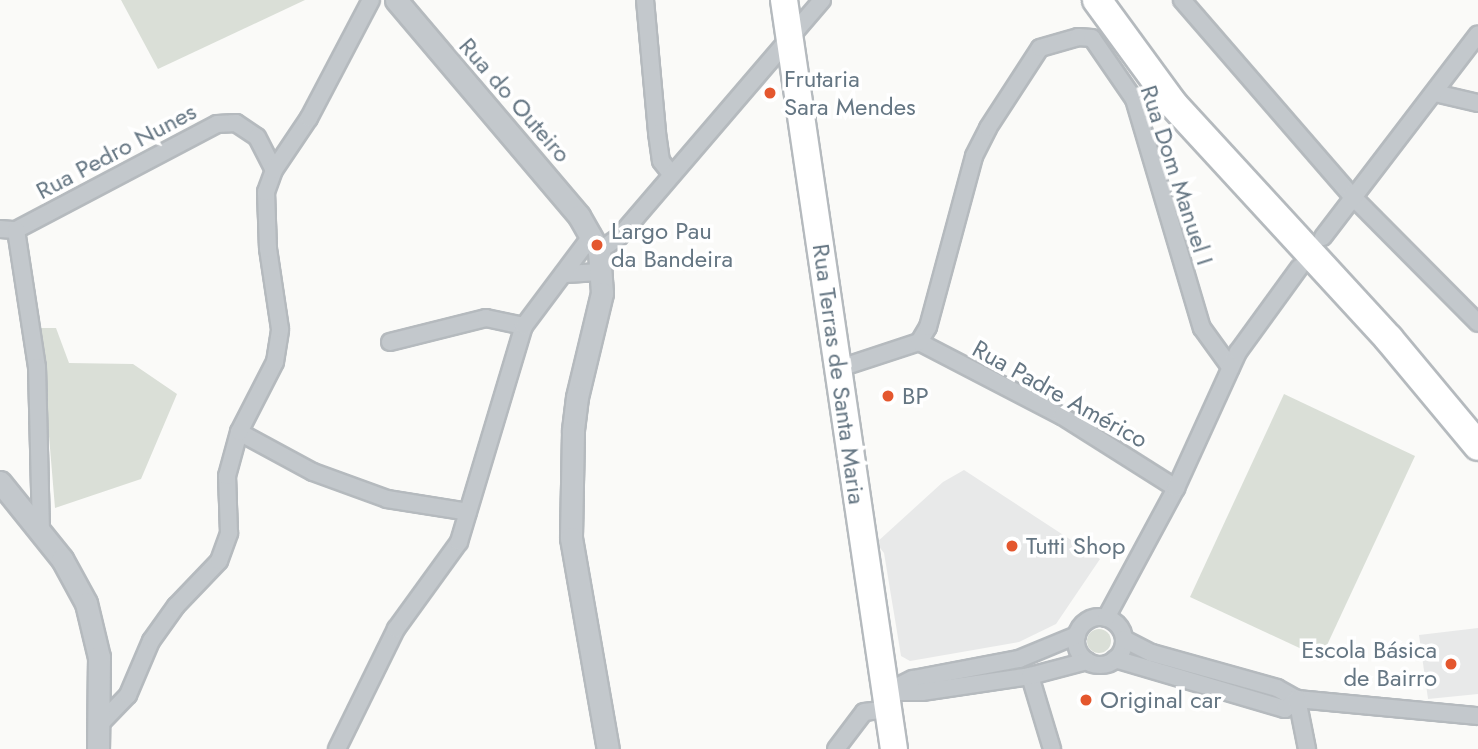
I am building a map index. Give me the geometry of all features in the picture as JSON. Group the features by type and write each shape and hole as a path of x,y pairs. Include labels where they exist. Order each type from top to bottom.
{"highway":[{"path":"1097,0 1173,104 1388,339 1478,446"},
{"path":"1110,0 1180,98 1395,331 1478,431"}],"main road":[{"name":"Rua Terras de Santa Maria","path":"784,0 894,749"}],"street":[{"path":"101,723 128,695 151,641 176,606 219,561 229,533 227,476 239,432 275,362 280,329 268,249 266,192 274,170 309,118 371,0"},
{"name":"Rua do Outeiro","path":"396,0 598,252"},
{"path":"645,0 661,161 671,174"},
{"path":"337,749 396,629 460,542 524,326 564,274 619,237 671,174 765,71 789,37 822,0"},
{"path":"1182,0 1351,195 1478,323"},
{"path":"1322,237 1351,195 1435,93 1478,34"},
{"name":"Rua Dom Manuel I","path":"919,342 928,327 974,156 988,128 1040,48 1078,37 1093,38 1134,99 1202,328 1231,368"},
{"path":"765,71 793,64"},
{"path":"1435,93 1478,103"},
{"name":"Rua Pedro Nunes","path":"8,229 217,124 236,123 257,137 274,170"},
{"path":"8,229 37,367 41,533"},
{"path":"564,274 598,252"},
{"path":"598,252 603,293 577,397 571,538 608,749"},
{"path":"1106,618 1176,488 1231,368 1299,268"},
{"path":"390,342 486,318 524,326"},
{"path":"837,369 919,342"},
{"name":"Rua Padre Américo","path":"919,342 1062,416 1176,488"},
{"path":"239,432 313,472 387,499 468,512"},
{"path":"0,482 41,533 86,603 99,657 101,723 98,749"},
{"path":"836,749 863,712 887,700 913,679 1019,659 1077,635 1091,619 1106,618 1119,626 1124,639 1152,653 1277,688 1297,699 1478,716"},
{"path":"1077,635 1078,650 1087,661"},
{"path":"887,700 1030,676 1087,661 1102,665 1115,659 1124,639"},
{"path":"1115,659 1285,709 1297,699"},
{"path":"1030,676 1052,749"},
{"path":"1297,699 1307,749"}],"shaded area":[{"path":"121,0 305,0 158,69"},
{"path":"40,328 56,328 69,363 133,364 177,394 141,479 55,508"},
{"path":"1284,394 1415,456 1321,658 1190,597"},
{"path":"964,470 1100,559 1056,624 1019,642 910,661 901,656 884,553 876,543 943,482"},
{"name":"Escola Básica de Bairro","path":"1478,628 1478,694 1428,699 1419,635"},
{"path":"1099,629 1108,632 1111,641 1108,650 1099,653 1090,650 1087,641 1090,632"}],"place":[{"name":"Frutaria Sara Mendes","path":"770,93"},
{"name":"Largo Pau da Bandeira","path":"597,245"},
{"name":"BP","path":"888,396"},
{"name":"Tutti Shop","path":"1012,546"},
{"name":"Escola Básica de Bairro","path":"1451,664"},
{"name":"Original car","path":"1086,700"}]}
